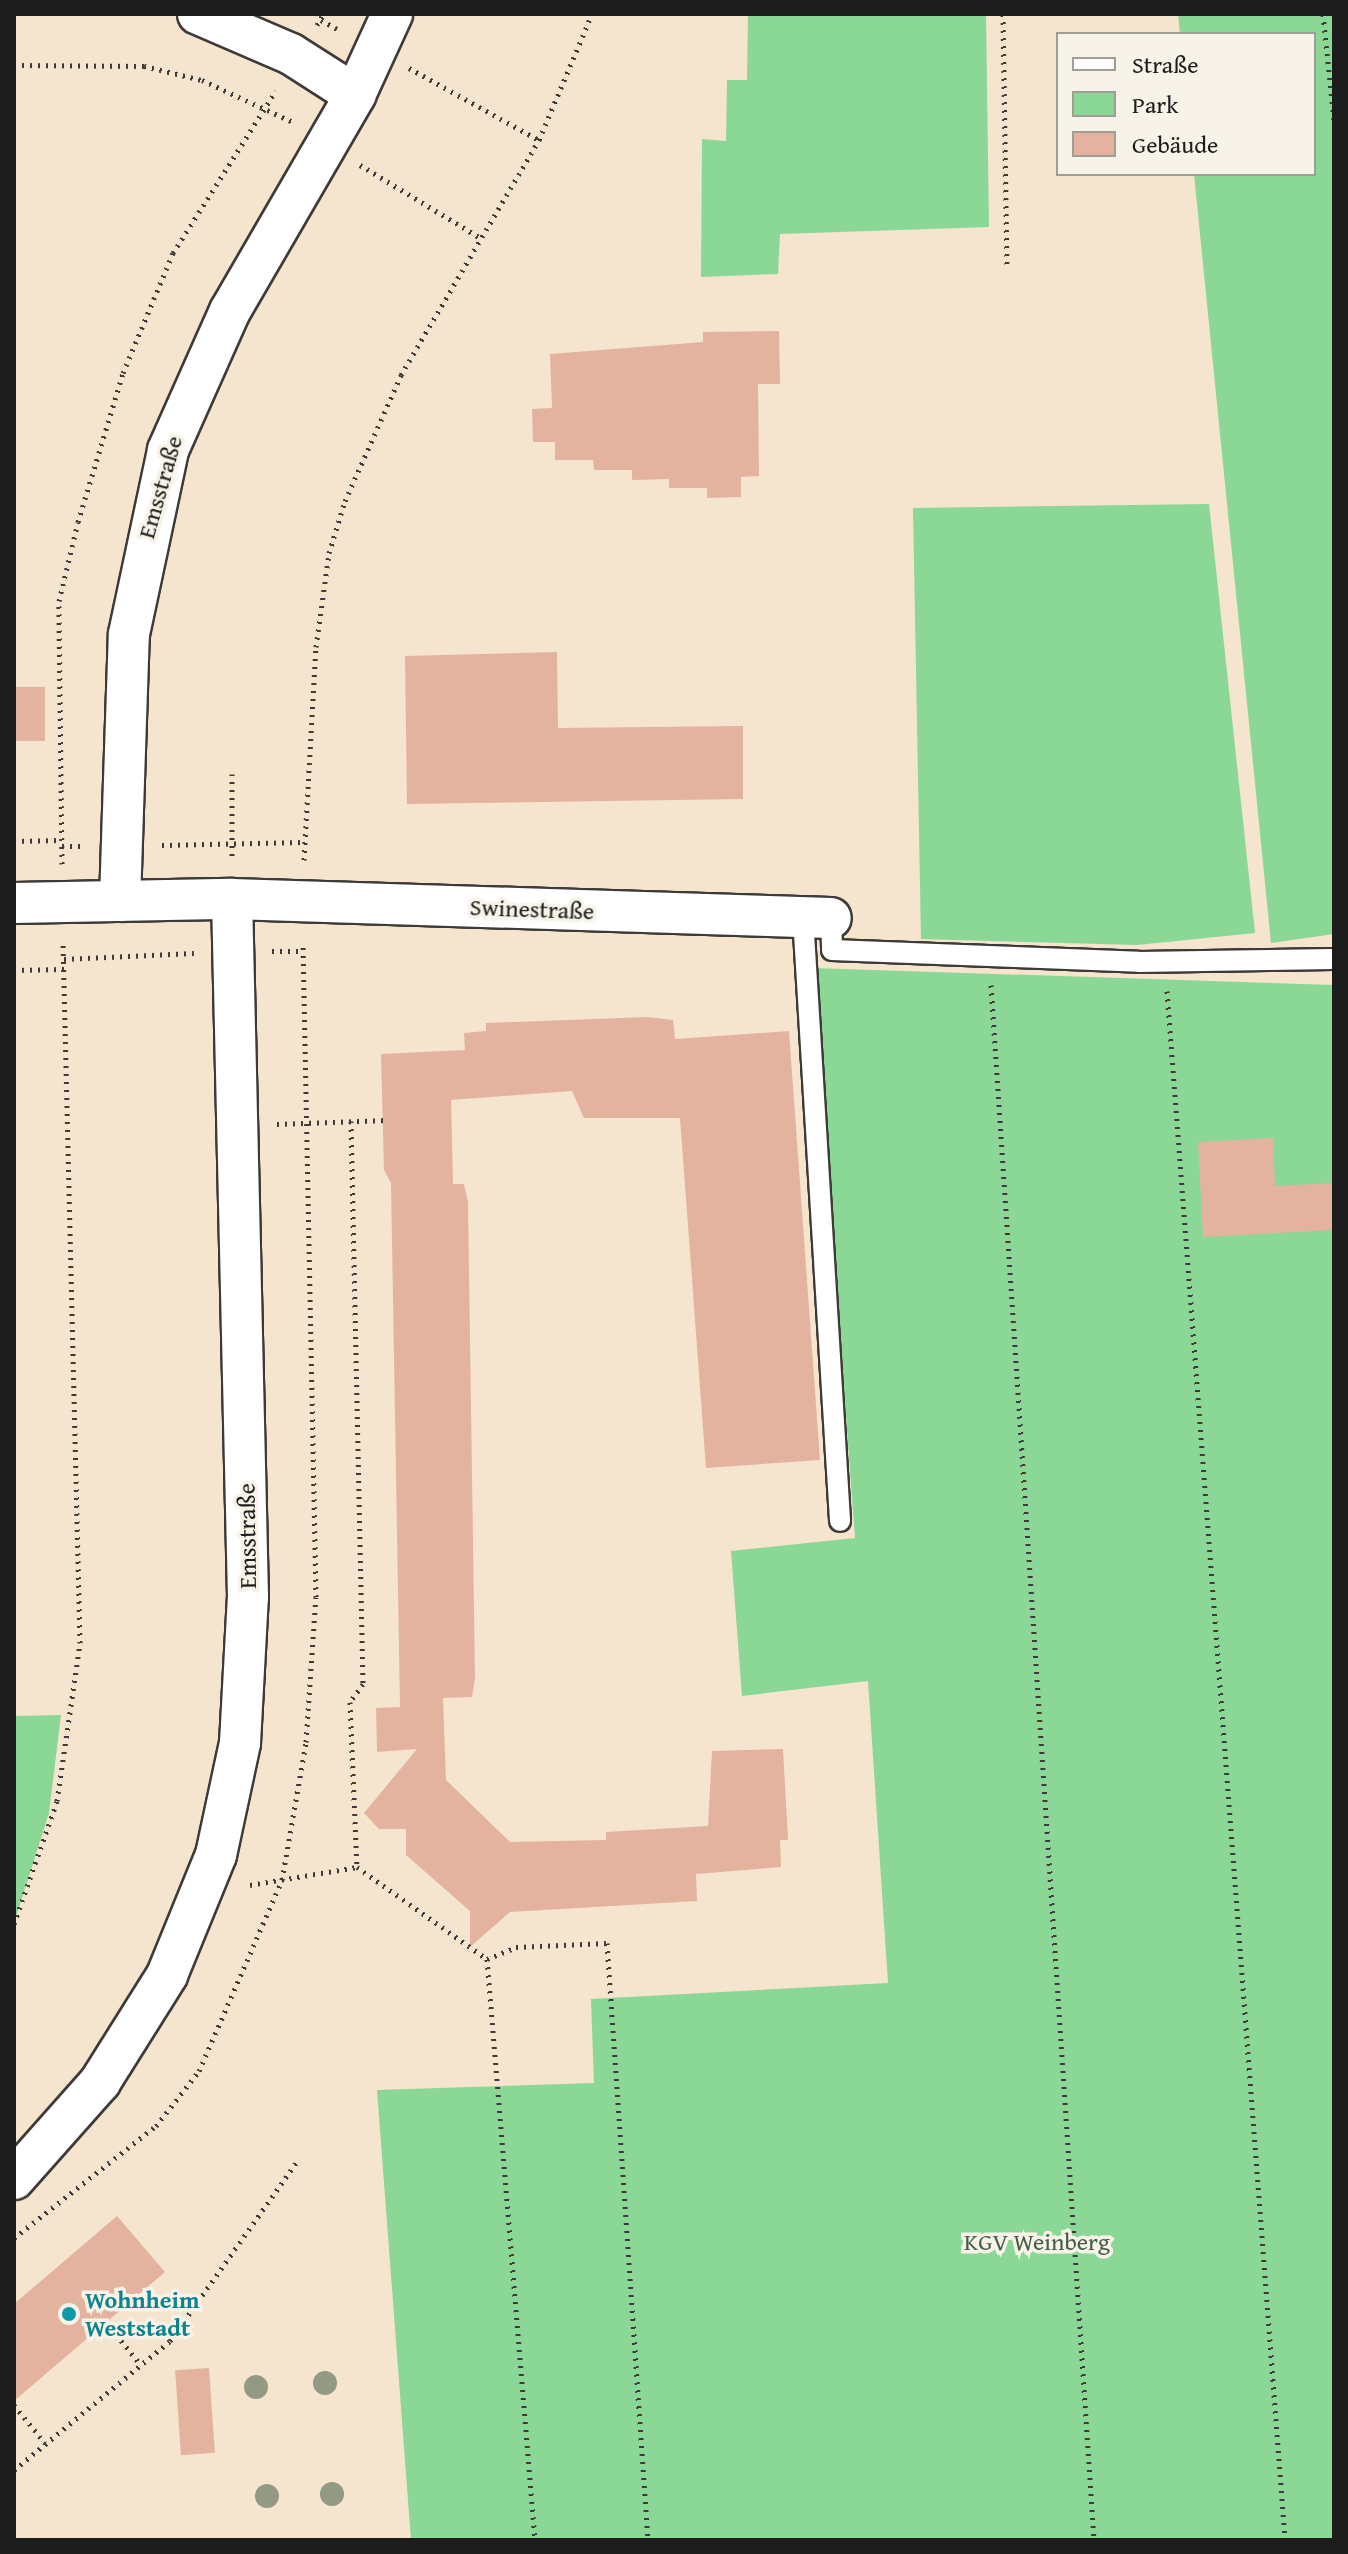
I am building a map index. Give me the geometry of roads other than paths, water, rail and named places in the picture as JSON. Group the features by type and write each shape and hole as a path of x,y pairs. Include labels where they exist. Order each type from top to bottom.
{"street":[{"path":"198,14 291,54 355,95"},
{"name":"Emsstraße","path":"120,901 129,634 168,450 230,311 355,95 392,14"},
{"path":"14,903 232,899"},
{"name":"Emsstraße","path":"14,2179 142,2020 203,1892 240,1743 248,1650 232,899"},
{"name":"Swinestraße","path":"232,899 817,918"},
{"name":"Emsstraße","path":"14,2150 59,2126"}],"lane":[{"path":"817,918 832,950 1164,962 1334,959"},
{"path":"817,918 840,1521"}],"place":[{"name":"Wohnheim Weststadt","path":"69,2314"}],"park label":[{"name":"KGV Weinberg","path":"1037,2242"}]}
